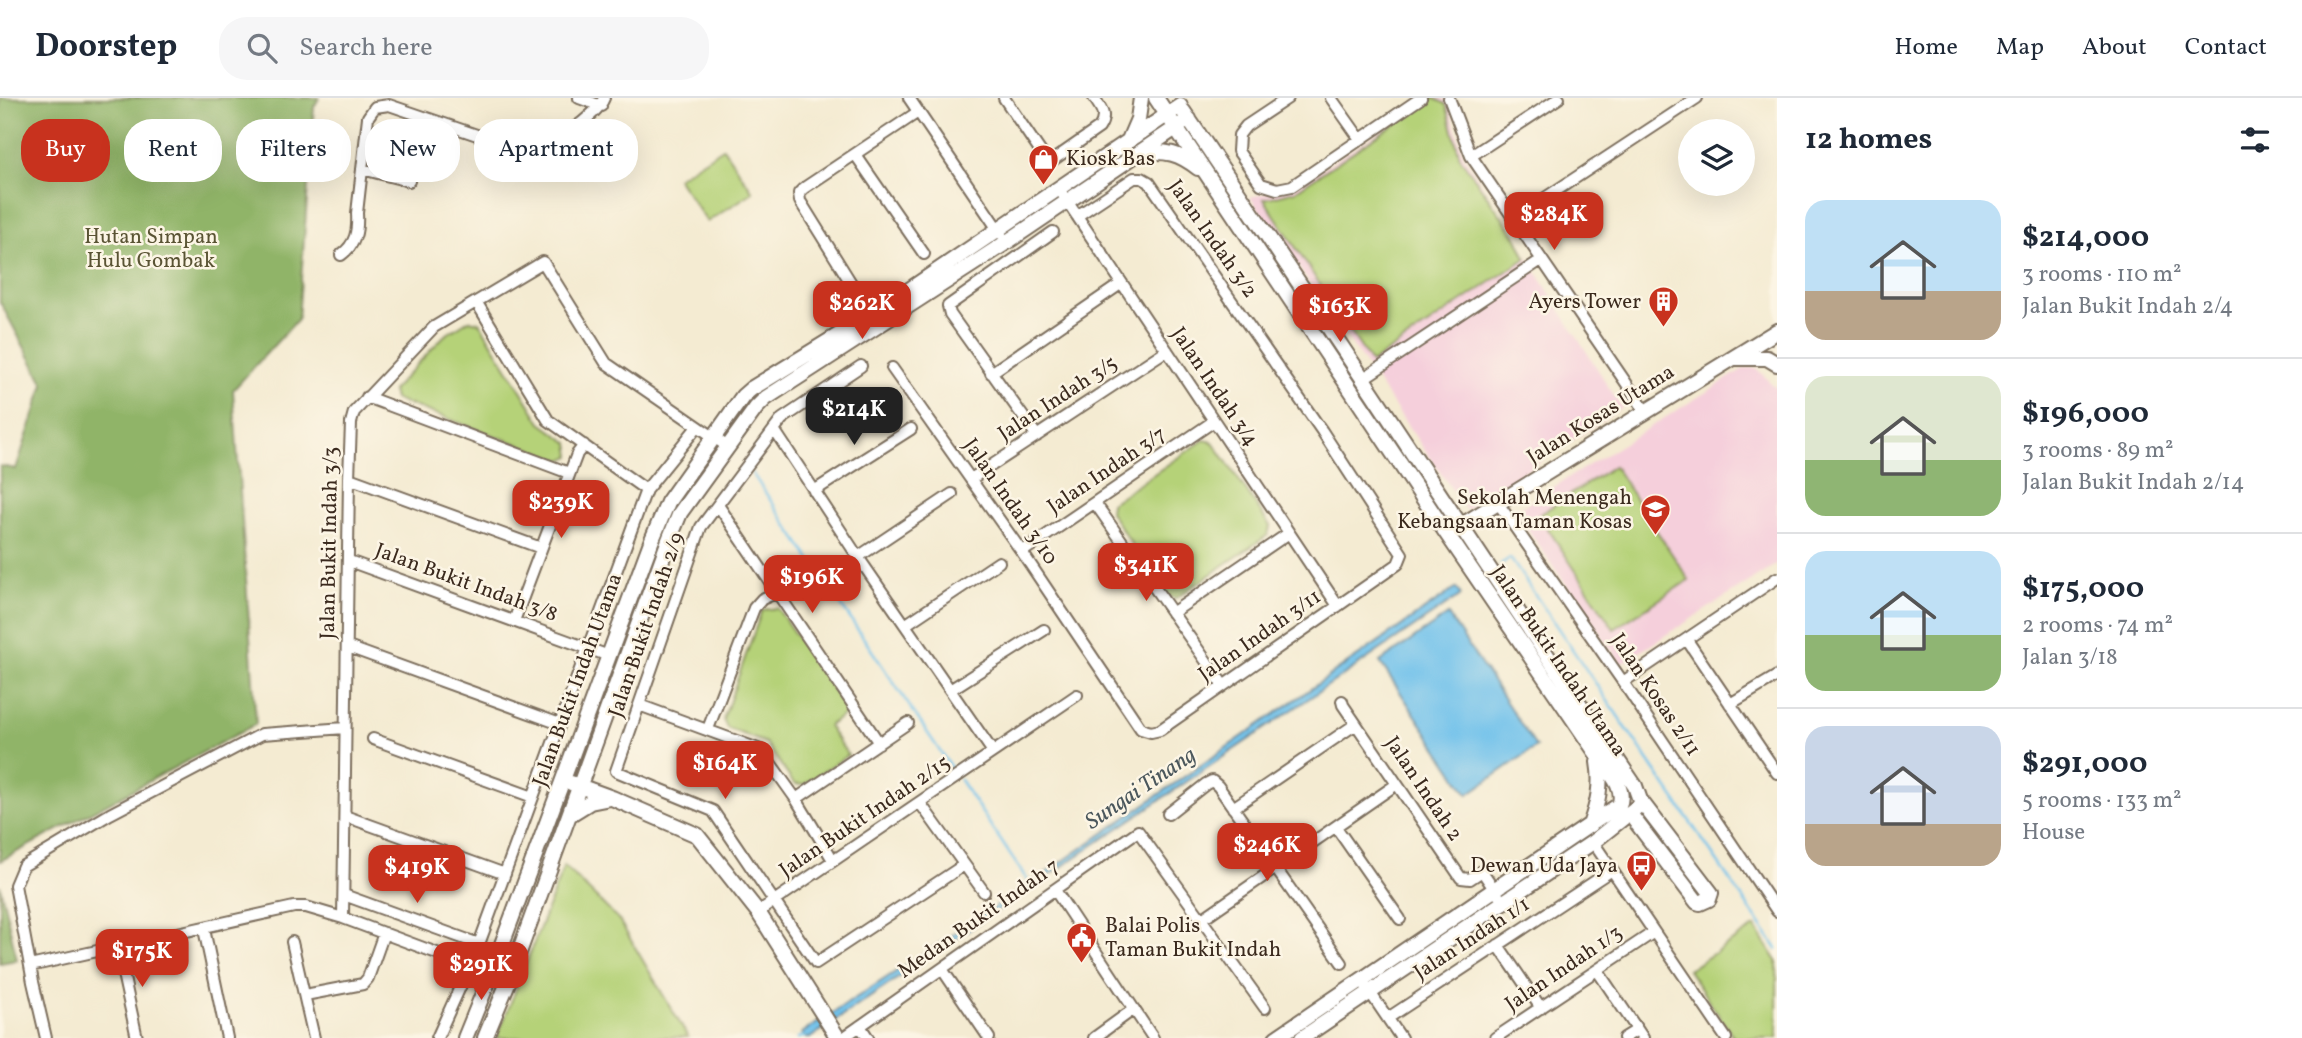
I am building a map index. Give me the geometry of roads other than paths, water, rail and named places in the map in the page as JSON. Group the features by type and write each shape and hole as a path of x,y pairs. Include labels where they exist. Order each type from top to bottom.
{"street":[{"path":"579,98 603,102"},
{"path":"909,98 1002,236"},
{"path":"1004,98 1046,160 1053,160 1099,128 1104,121 1103,111 1094,98"},
{"path":"1141,98 1133,147 1183,157 1204,173"},
{"path":"1156,98 1171,121"},
{"path":"1288,98 1246,126 1240,135 1238,152 1261,184 1277,189 1292,186 1421,98"},
{"path":"1331,98 1360,139"},
{"path":"1450,98 1471,156 1646,412"},
{"path":"1535,98 1539,110"},
{"path":"1471,156 1559,98"},
{"path":"1513,219 1697,98"},
{"path":"341,255 355,240 358,227 357,213 368,117 375,107 389,105 528,150 545,145 565,134 603,102"},
{"name":"Jalan Bukit Indah Utama","path":"1177,102 1171,121 1204,173 1621,790 1619,805 1371,992 1302,1038"},
{"name":"Jalan Bukit Indah Utama","path":"1177,102 1635,786 1640,800 1711,893 1709,899 1696,902 1630,814"},
{"path":"856,291 800,201 799,193 918,112"},
{"name":"Jalan Bukit Indah Utama","path":"485,1038 509,980 680,513 756,408 766,398 1171,121 1189,119"},
{"path":"855,154 924,254"},
{"name":"Jalan Indah 3/2","path":"1077,216 1134,178 1149,182 1322,431 1402,554 1398,564"},
{"name":"Jalan Indah 3/4","path":"1063,195 1338,606"},
{"path":"1037,436 950,314 948,306 1053,232"},
{"name":"Jalan Bukit Indah Utama","path":"465,1038 668,502 751,389 1002,236"},
{"path":"1364,378 1541,260"},
{"name":"Jalan Bukit Indah 3/3","path":"343,918 349,478 354,412 434,327 543,262 606,363 697,427"},
{"path":"991,373 1122,284"},
{"path":"477,303 548,420 646,489"},
{"name":"Jalan Kosas Utama","path":"1447,534 1777,331"},
{"path":"1762,340 1777,363"},
{"name":"Jalan Indah 3/5","path":"971,480 1167,350"},
{"path":"1732,359 1767,358 1777,363"},
{"name":"Jalan Bukit Indah 2/9","path":"775,902 713,811 616,771 701,527 782,419 861,366"},
{"name":"Jalan Indah 3/10","path":"892,368 1022,552 1141,729"},
{"path":"368,397 569,474"},
{"name":"Jalan Indah 3/7","path":"1022,552 1214,421"},
{"path":"344,895 479,944 646,489 697,427 728,447"},
{"path":"814,491 911,429"},
{"path":"775,431 993,752"},
{"path":"514,621 569,474 584,445"},
{"path":"349,478 541,548"},
{"path":"858,556 952,494"},
{"path":"1095,502 1223,685"},
{"name":"Jalan Kosas 2/11","path":"1498,503 1623,682 1777,911"},
{"path":"718,505 879,743"},
{"path":"1172,613 1289,533"},
{"name":"Jalan Bukit Indah 3/8","path":"349,561 609,656"},
{"path":"905,625 999,562"},
{"name":"Jalan Indah 3/11","path":"1141,729 1151,733 1160,730 1398,564"},
{"path":"1623,682 1777,578"},
{"path":"708,729 754,608 762,599 778,592"},
{"path":"950,690 1044,630"},
{"path":"1687,640 1777,774"},
{"path":"348,647 560,724"},
{"path":"1730,705 1777,676"},
{"name":"Jalan Bukit Indah 2/15","path":"758,912 1077,695"},
{"name":"Jalan Indah 2","path":"1342,701 1461,878 1470,879 1482,871 1499,896"},
{"path":"639,705 761,750 796,799 833,860"},
{"path":"796,799 908,723"},
{"path":"1233,808 1356,724"},
{"path":"46,1038 15,885 23,866 110,814 262,734 345,728"},
{"path":"373,739 533,797"},
{"path":"1590,825 1597,806 1601,781 1597,754"},
{"path":"589,760 594,781 612,798"},
{"path":"563,780 697,835 758,912 840,1038"},
{"path":"1168,814 1206,784 1212,781 1218,786 1342,963"},
{"path":"1265,1008 1202,919 1397,784"},
{"path":"569,815 590,802 612,798"},
{"name":"Jalan Bukit Indah Utama","path":"1276,1038 1361,979 1593,842 1630,814 1640,800"},
{"path":"920,803 984,892"},
{"path":"345,816 505,874"},
{"path":"1336,827 1401,919"},
{"name":"Medan Bukit Indah 7","path":"840,1038 1138,831 1202,919"},
{"path":"1593,842 1726,1038"},
{"path":"775,902 816,963 964,865"},
{"name":"Jalan Indah 1/1","path":"1388,1017 1612,870"},
{"path":"1055,890 1153,1038"},
{"path":"30,966 294,907 306,907 343,918 509,980"},
{"path":"204,929 228,1038"},
{"name":"Jalan Indah 1/3","path":"1495,1038 1654,932"},
{"path":"305,995 363,984 368,978 384,933"},
{"path":"292,942 314,1038"},
{"path":"1498,945 1541,1008"},
{"path":"117,946 136,1038"},
{"path":"437,1038 470,965"},
{"path":"942,969 989,1038"},
{"path":"1597,970 1640,1034 1624,1038"},
{"path":"1361,979 1401,1038"},
{"path":"1094,1038 1133,1009"},
{"path":"860,1026 868,1038"}],"water":[{"path":"1456,588 1461,595 810,1038 806,1038 802,1033 1030,884"},
{"path":"1448,615 1536,747 1468,794 1380,662"}],"waterway":[{"path":"752,473 956,775"},
{"name":"Sungai Tinang","path":"1501,564 1510,558 1777,949"},
{"path":"960,780 1030,884"},
{"name":"Sungai Tinang","path":"798,1038 805,1036"}],"place":[{"name":"Kiosk Bas","path":"1043,186"},
{"name":"Ayers Tower","path":"1664,329"},
{"name":"Sekolah Menengah Kebangsaan Taman Kosas","path":"1655,537"},
{"name":"Dewan Uda Jaya","path":"1641,893"},
{"name":"Balai Polis Taman Bukit Indah","path":"1082,965"}],"park label":[{"name":"Hutan Simpan Hulu Gombak","path":"151,249"}]}
